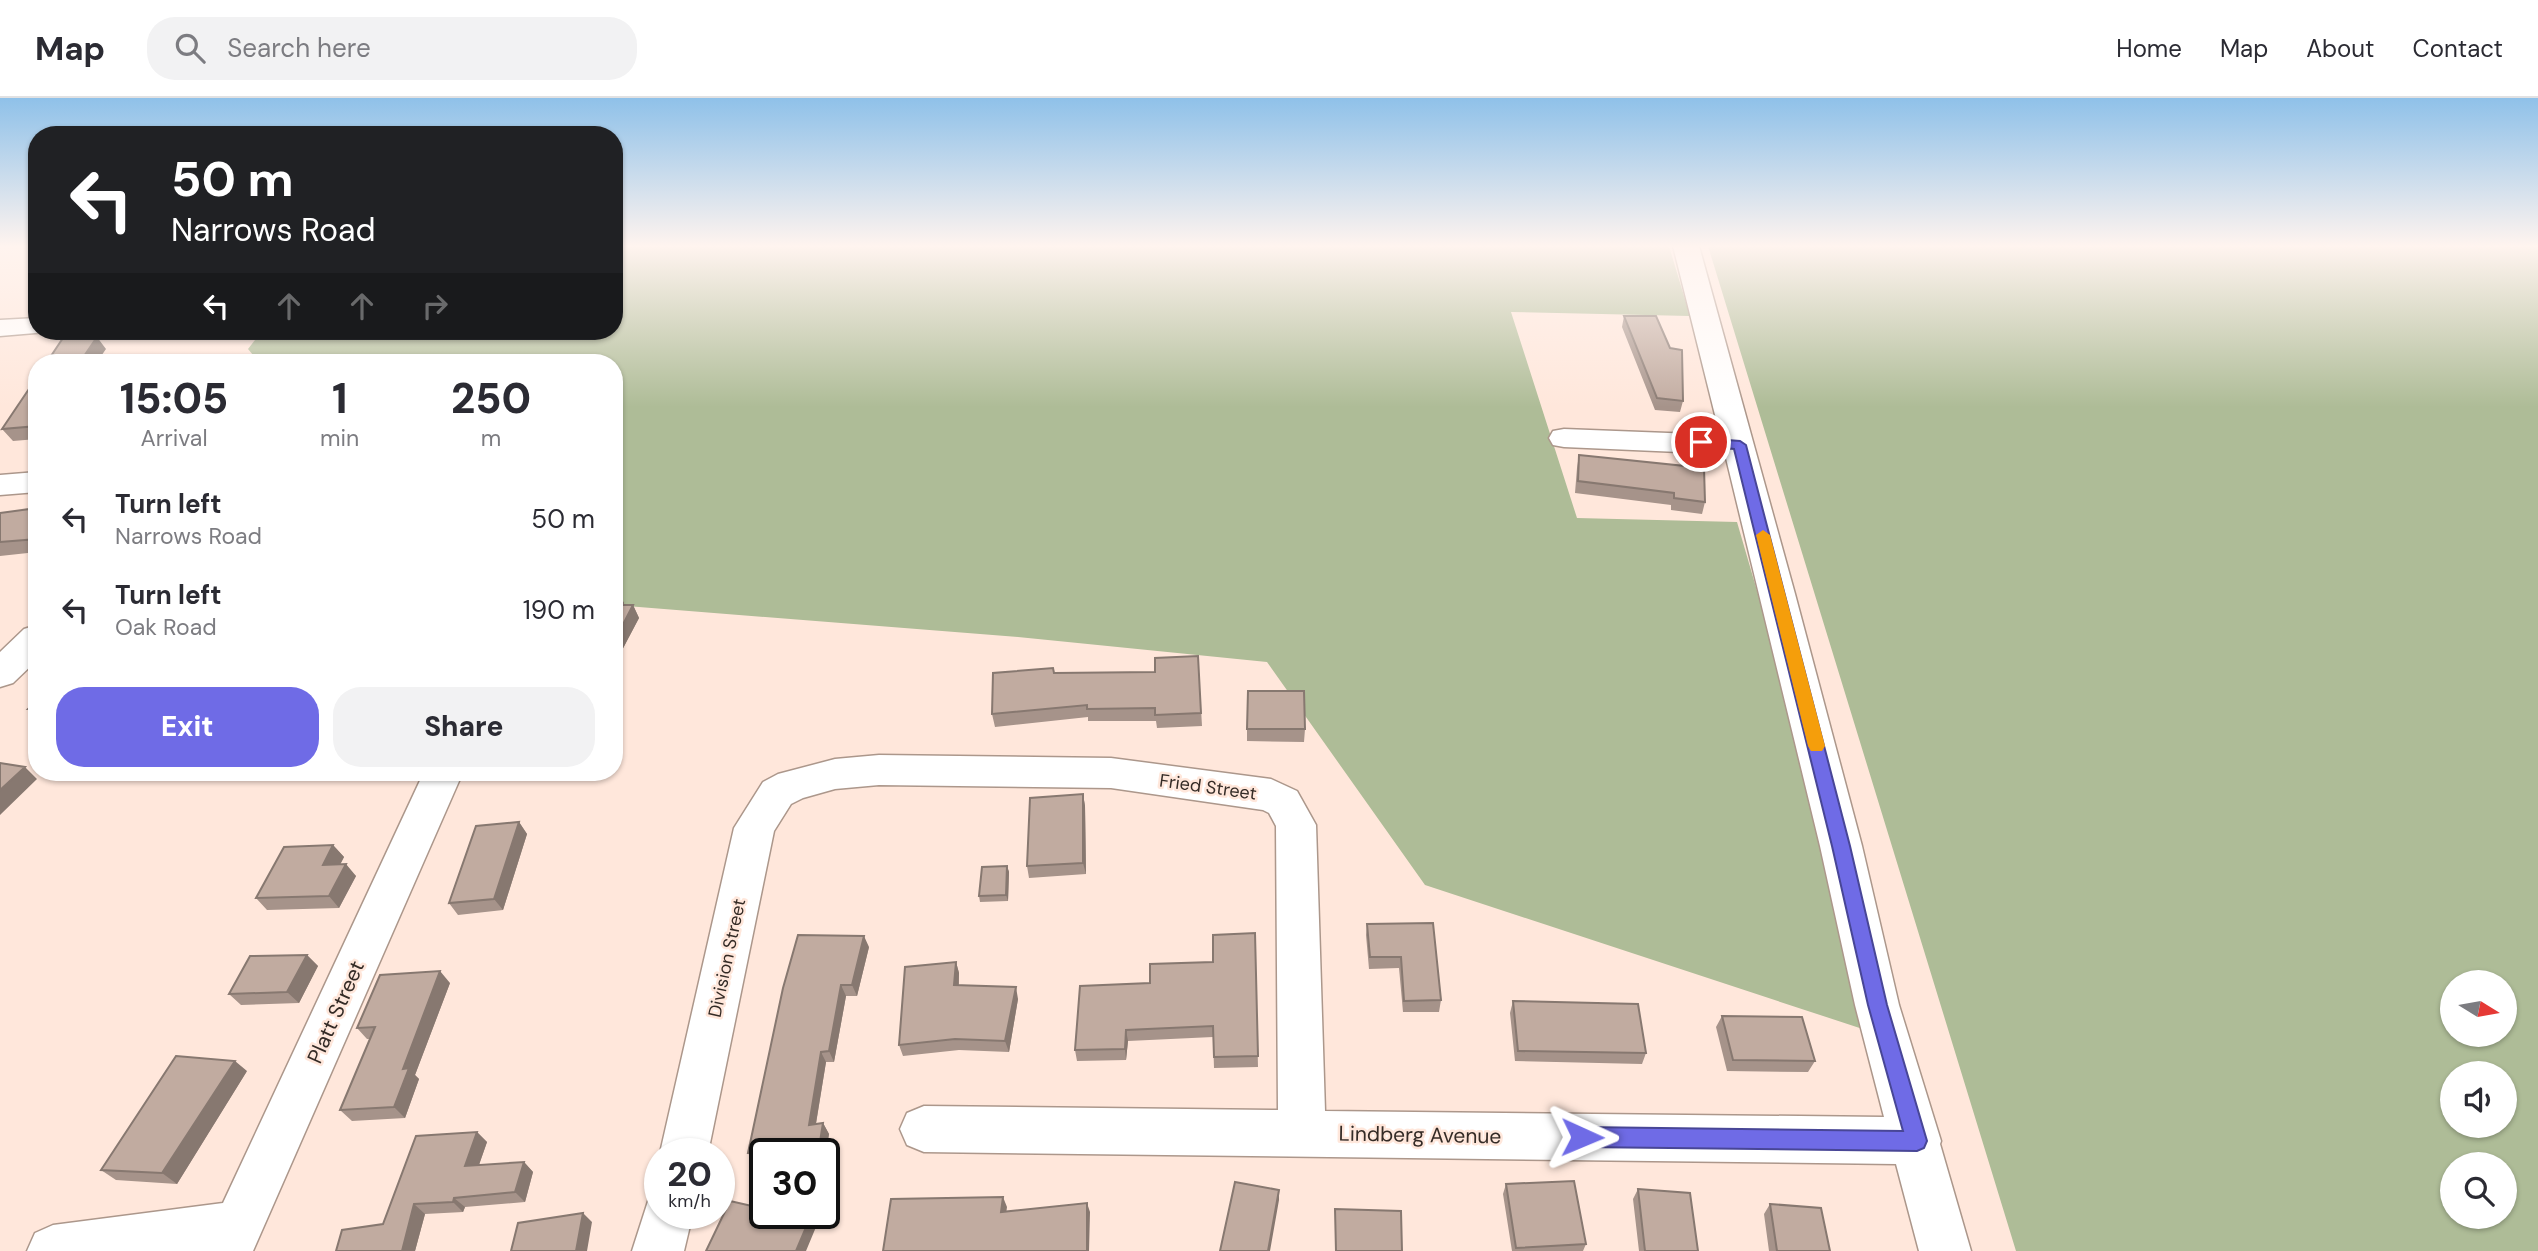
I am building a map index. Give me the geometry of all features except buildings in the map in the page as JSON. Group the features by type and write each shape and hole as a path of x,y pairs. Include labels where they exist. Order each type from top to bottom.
{"street":[{"path":"1701,300 1835,819 1877,1005 1917,1141 1945,1251"},
{"path":"0,328 28,326"},
{"path":"1564,438 1740,445"},
{"path":"0,485 28,483"},
{"path":"0,674 28,647"},
{"name":"Fried Street","path":"800,784 835,774 879,770 1111,773 1271,795 1283,802 1296,825 1302,1133"},
{"name":"Platt Street","path":"233,1239 439,781"},
{"name":"Division Street","path":"687,1138 754,828 777,793 800,784"},
{"name":"Lindberg Avenue","path":"924,1129 1917,1141"},
{"path":"658,1251 664,1229"},
{"path":"52,1251 233,1239"}],"green space":[{"path":"623,300 1685,300 1690,316 1511,312 1577,518 1737,522 1887,1037 1425,885 1267,662 1018,637 623,606 623,354 252,354 248,349 255,340 623,340"},
{"path":"1724,300 2538,300 2538,1251 2016,1251"}],"slow traffic":[{"path":"1763,535 1816,746"}],"route":[{"path":"1582,1137 1917,1141 1877,1005 1841,846 1740,445 1701,442"}]}
